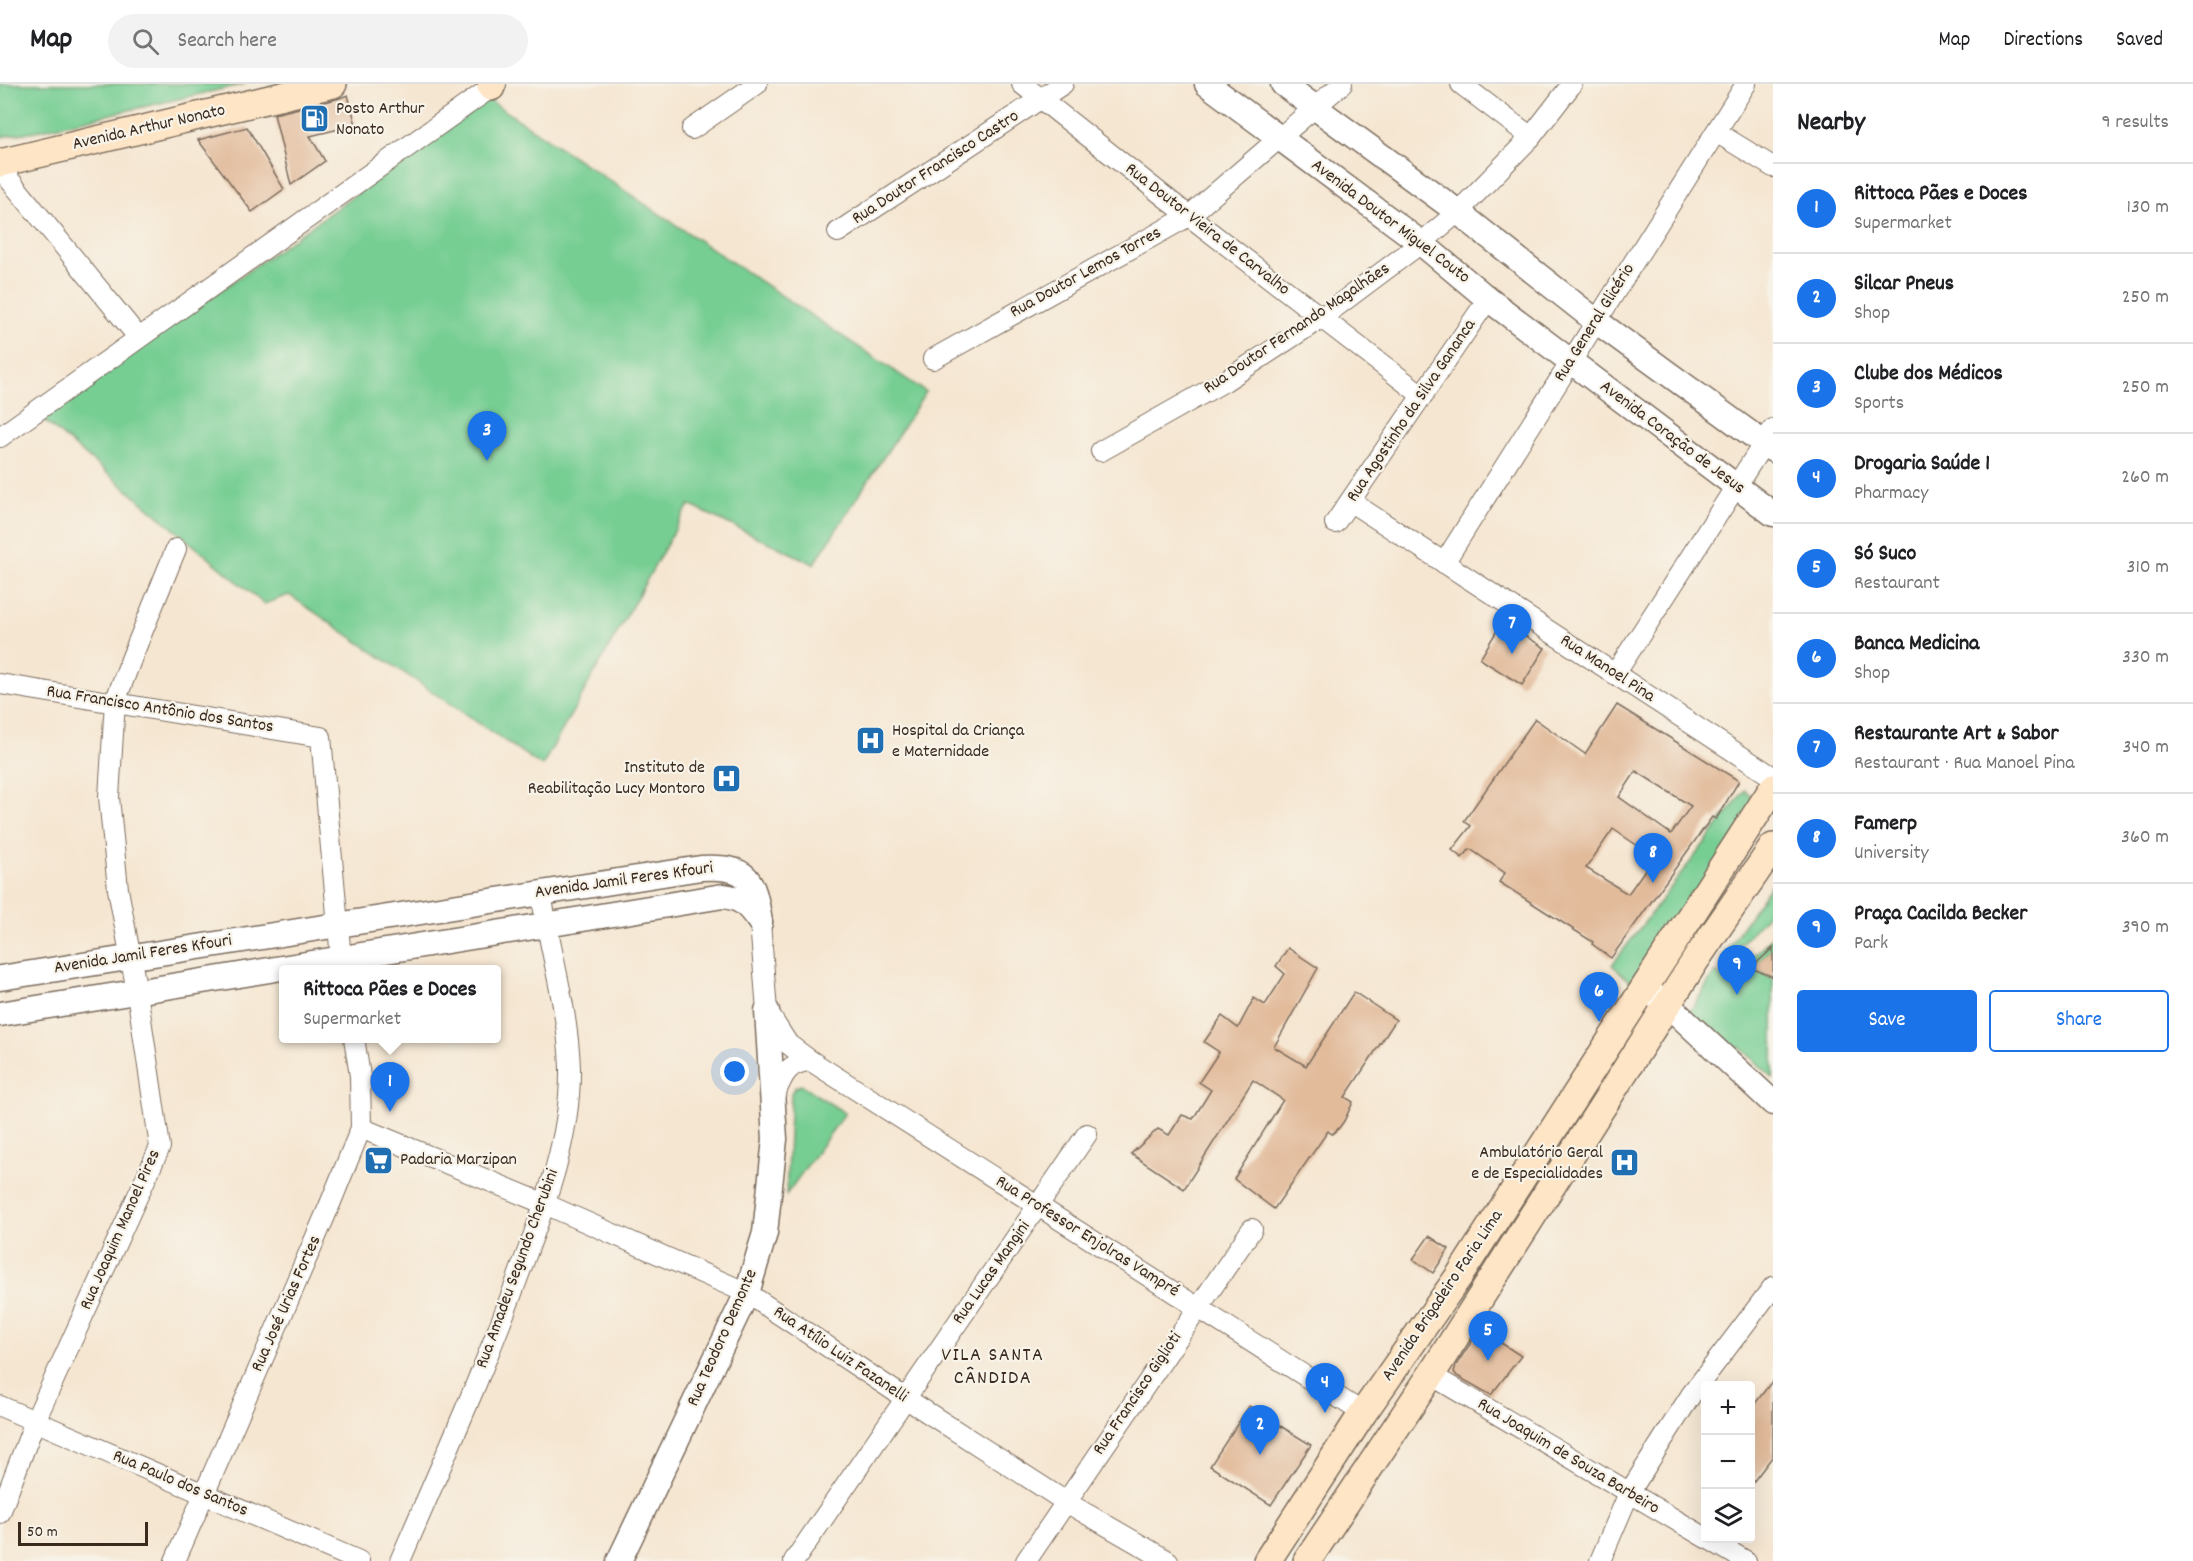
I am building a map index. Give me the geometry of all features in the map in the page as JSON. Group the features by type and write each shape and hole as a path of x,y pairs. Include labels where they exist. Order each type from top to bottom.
{"main road":[{"name":"Avenida Arthur Nonato","path":"0,163 333,84"},
{"name":"Avenida Brigadeiro Faria Lima","path":"1267,1561 1363,1413 1459,1276 1773,788"},
{"name":"Avenida Brigadeiro Faria Lima","path":"1307,1561 1431,1375 1697,958 1773,847"},
{"path":"1363,1413 1393,1432"}],"street":[{"path":"692,129 758,84"},
{"name":"Rua Doutor Vieira de Carvalho","path":"1022,84 1423,396"},
{"name":"Rua Doutor Francisco Castro","path":"838,232 1064,84"},
{"name":"Avenida Doutor Miguel Couto","path":"1207,84 1421,243 1488,298 1571,361"},
{"path":"1283,84 1458,212 1596,321 1770,441 1736,486 1615,674"},
{"name":"Rua Doutor Lemos Torres","path":"933,359 1189,216 1342,84"},
{"path":"1461,84 1531,137"},
{"name":"Rua Doutor Fernando Magalhães","path":"1101,451 1225,381 1321,318 1421,243 1458,212 1531,137 1572,84"},
{"name":"Rua General Glicério","path":"1444,563 1746,84"},
{"path":"0,437 493,85"},
{"path":"1716,132 1773,167"},
{"path":"0,168 138,337"},
{"name":"Rua Agostinho da Silva Gananca","path":"1335,523 1488,298"},
{"name":"Avenida Coração de Jesus","path":"1571,361 1773,514"},
{"name":"Rua Manoel Pina","path":"1351,502 1773,777"},
{"name":"Rua Joaquim Manoel Pires","path":"0,1513 35,1421 160,1147 137,992 118,889 109,797 116,702 176,549"},
{"name":"Rua Francisco Antônio dos Santos","path":"0,684 321,737 337,925"},
{"name":"Avenida Jamil Feres Kfouri","path":"0,978 700,868 720,867 741,872 756,893 760,922"},
{"name":"Rua Amadeu Segundo Cherubini","path":"400,1561 496,1337 545,1204 567,1120 570,1068 565,1021 541,893"},
{"name":"Avenida Jamil Feres Kfouri","path":"341,964 545,924 723,896 738,898 760,922"},
{"name":"Rua Teodoro Demonte","path":"619,1561 747,1293 765,1233 775,1139 760,922"},
{"path":"337,925 341,964"},
{"name":"Avenida Jamil Feres Kfouri","path":"0,1014 279,973"},
{"path":"1645,989 1668,1005 1773,1103"},
{"name":"Rua Professor Enjolras Vampré","path":"767,1011 788,1044 811,1061 1363,1413"},
{"name":"Rua José Urias Fortes","path":"175,1561 361,1128 360,1076 355,1043"},
{"path":"773,1099 786,1071 798,1062 811,1061"},
{"name":"Rua Atílio Luiz Fazanelli","path":"361,1128 545,1204 747,1293 1066,1502 1168,1561"},
{"name":"Rua Lucas Mangini","path":"794,1561 1087,1134"},
{"name":"Rua Francisco Giglioti","path":"1026,1561 1252,1229"},
{"path":"1600,1561 1629,1494 1691,1395 1773,1287"},
{"name":"Rua Joaquim de Souza Barbeiro","path":"1431,1375 1701,1535"},
{"name":"Rua Paulo dos Santos","path":"0,1406 359,1561"},
{"name":"Rua Joaquim de Souza Barbeiro","path":"1715,1543 1746,1561"}],"green space":[{"path":"0,84 245,84 0,137"},
{"path":"489,100 926,392 814,564 689,505 542,766 289,595 264,604 41,418"},
{"path":"1745,790 1757,802 1636,987 1612,965"},
{"path":"1773,882 1773,909 1727,959 1721,958"},
{"path":"1773,936 1773,948 1751,968 1773,977 1773,1078 1741,1048 1726,1049 1689,1013 1715,972 1722,976 1734,975"},
{"path":"801,1085 845,1113 786,1195 791,1093 795,1087"}],"building":[{"name":"Posto Arthur Nonato","path":"348,95 356,125 310,136 325,161 291,185 274,114"},
{"path":"247,127 284,189 252,212 198,140"},
{"path":"1502,622 1545,648 1522,685 1480,659"},
{"path":"1617,705 1739,781 1716,819 1712,817 1611,958 1592,944 1593,942 1499,882 1505,873 1470,849 1462,858 1452,850 1471,826 1464,821 1535,719 1585,754","holes":["1636,771 1691,806 1671,834 1619,797","1613,829 1654,857 1628,894 1586,868"]},
{"path":"1288,948 1318,968 1274,1047 1306,1066 1354,992 1396,1020 1345,1097 1353,1102 1344,1121 1332,1134 1328,1131 1274,1209 1234,1179 1283,1100 1253,1080 1184,1189 1131,1154 1158,1129 1169,1135 1182,1115 1193,1119 1211,1090 1199,1082 1219,1052 1204,1042 1222,1016 1238,1028 1254,998 1265,1005 1285,974 1276,966"},
{"path":"1773,948 1773,977 1751,968"},
{"path":"1429,1236 1449,1249 1433,1273 1413,1259"},
{"path":"1480,1329 1521,1356 1491,1395 1457,1376 1454,1372 1456,1365"},
{"path":"1773,1380 1773,1456 1755,1479 1755,1435 1755,1403"},
{"path":"1249,1406 1311,1445 1271,1505 1210,1466"}],"place":[{"name":"Posto Arthur Nonato","path":"315,119"},
{"name":"Clube dos Médicos","path":"487,461"},
{"name":"Restaurante Art & Sabor","path":"1512,654"},
{"name":"Hospital da Criança e Maternidade","path":"871,741"},
{"name":"Instituto de Reabilitação Lucy Montoro","path":"726,778"},
{"name":"Famerp","path":"1653,883"},
{"name":"Praça Cacilda Becker","path":"1737,995"},
{"name":"Banca Medicina","path":"1599,1022"},
{"name":"Rittoca Pães e Doces","path":"390,1112"},
{"name":"Padaria Marzipan","path":"379,1160"},
{"name":"Ambulatório Geral e de Especialidades","path":"1624,1163"},
{"name":"Só Suco","path":"1488,1361"},
{"name":"Drogaria Saúde 1","path":"1325,1413"},
{"name":"Silcar Pneus","path":"1260,1455"}],"district":[{"name":"VILA SANTA CÂNDIDA","path":"993,1368"}]}
